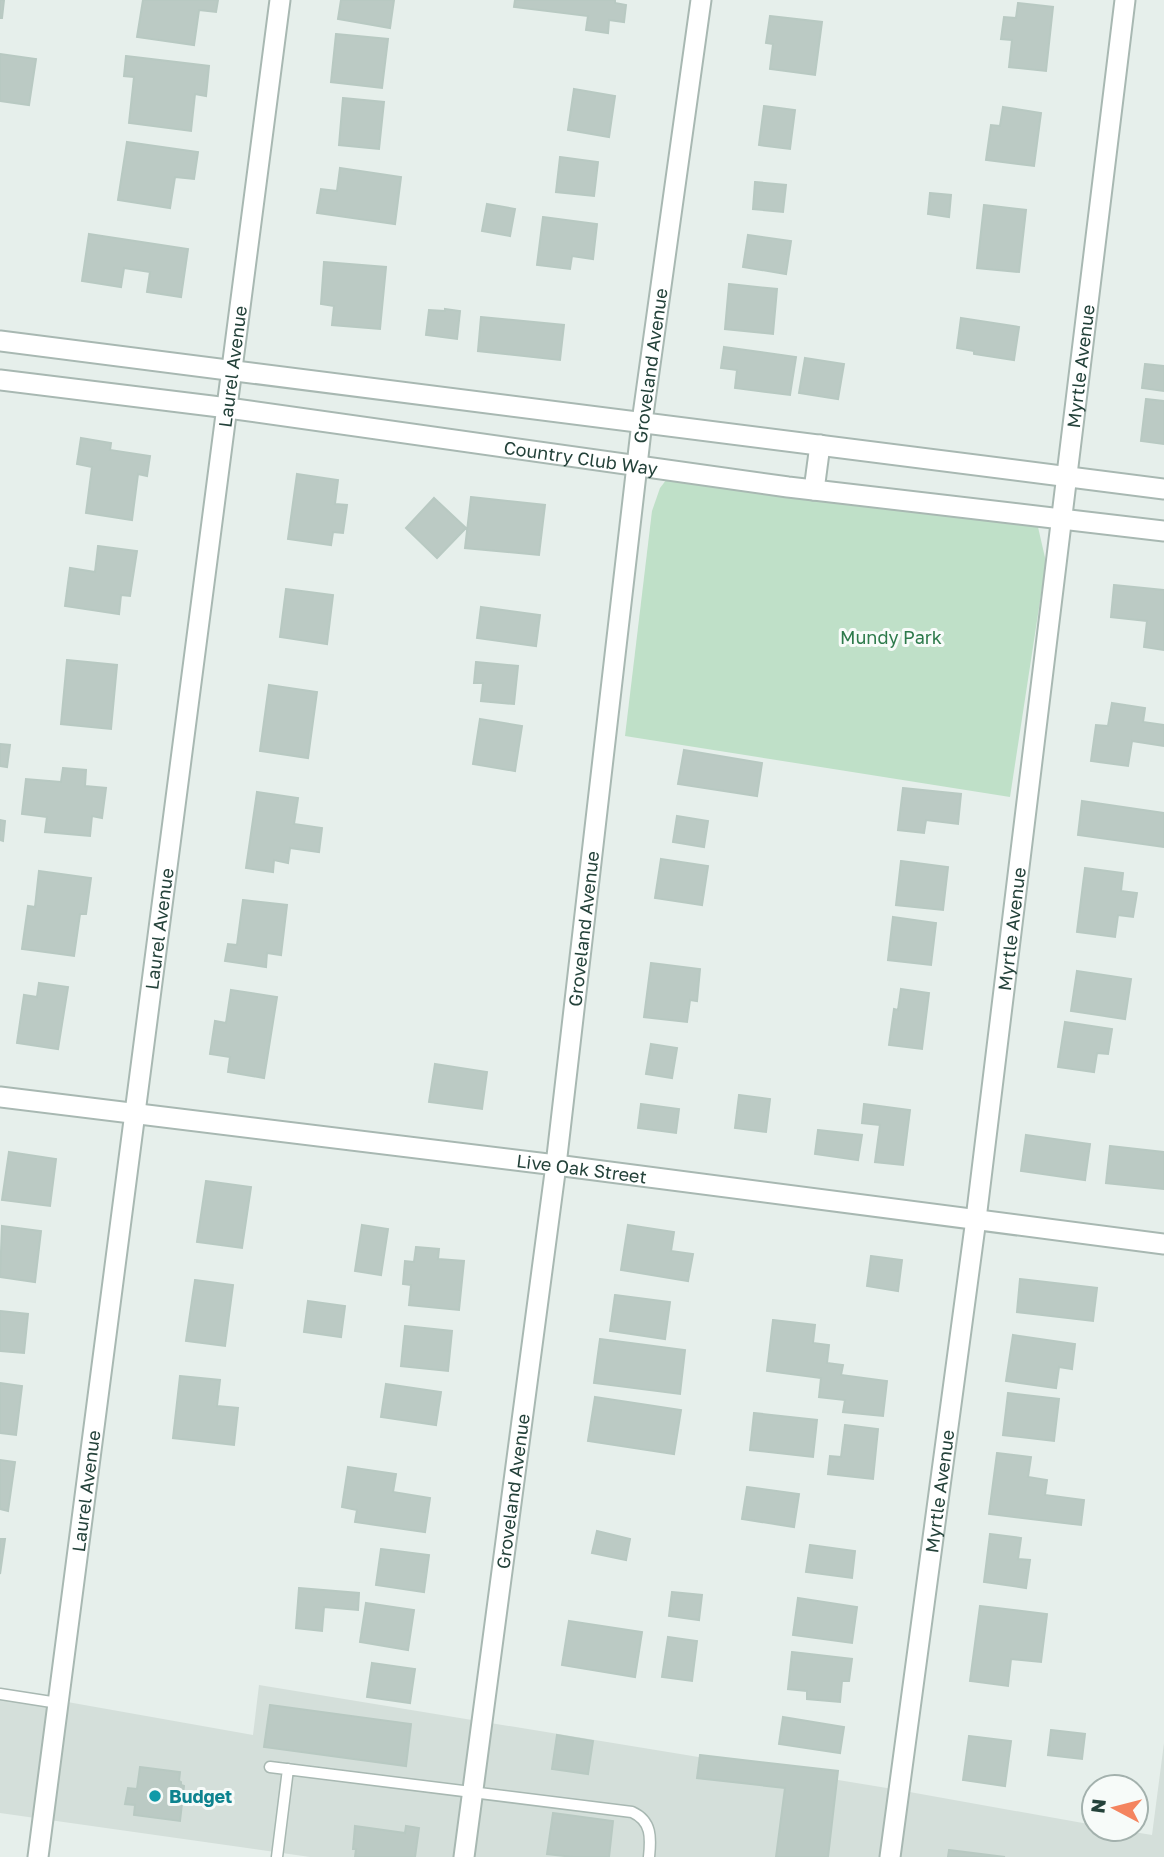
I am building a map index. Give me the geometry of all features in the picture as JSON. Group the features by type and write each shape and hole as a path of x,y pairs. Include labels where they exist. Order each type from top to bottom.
{"street":[{"name":"Laurel Avenue","path":"38,1857 280,0"},
{"name":"Groveland Avenue","path":"464,1857 556,1165 636,466 701,0"},
{"name":"Myrtle Avenue","path":"890,1857 976,1219 1125,0"},
{"path":"0,341 1164,489"},
{"name":"Country Club Way","path":"0,380 228,408 636,466 1164,531"},
{"path":"814,489 820,445"},
{"name":"Live Oak Street","path":"0,1097 556,1165 1164,1244"}],"lane":[{"path":"0,1694 58,1703"},
{"path":"270,1767 632,1812 640,1815 650,1830 649,1857"},
{"path":"277,1857 288,1769"}],"shaded area":[{"path":"259,1685 893,1789 1080,1822 1080,1843 1150,1843 1164,1743 1164,1857 310,1857 0,1813 0,1690 253,1735"}],"green space":[{"name":"Mundy Park","path":"673,471 1035,514 1046,562 1010,797 625,736 652,511 660,488"}],"building":[{"path":"0,0 4,0 2,18 0,18"},
{"path":"143,0 218,0 216,12 199,10 194,45 137,37"},
{"path":"341,0 394,0 390,28 338,19"},
{"path":"515,0 615,0 615,3 626,5 624,22 609,20 608,33 586,30 588,16 514,7"},
{"path":"1018,3 1053,7 1046,71 1009,67 1012,40 1001,39 1004,17 1016,18"},
{"path":"770,16 822,22 815,75 770,69 773,44 766,43"},
{"path":"336,34 388,39 382,88 331,82"},
{"path":"0,54 36,59 29,105 0,101"},
{"path":"126,56 209,66 206,96 195,94 191,131 129,123 134,77 124,76"},
{"path":"574,89 615,96 609,137 568,130"},
{"path":"343,98 384,102 379,149 339,145"},
{"path":"764,106 795,110 790,149 759,145"},
{"path":"1003,107 1041,113 1034,166 986,160 991,125 1000,126"},
{"path":"127,142 198,152 194,179 175,177 170,208 118,200"},
{"path":"560,157 598,162 594,196 556,192"},
{"path":"340,168 401,177 395,224 317,213 321,189 337,191"},
{"path":"755,182 786,185 783,212 753,209"},
{"path":"930,193 951,195 949,217 928,214"},
{"path":"487,204 515,209 510,236 482,231"},
{"path":"984,205 1026,210 1019,272 977,268"},
{"path":"543,217 597,224 593,259 572,256 570,269 537,265"},
{"path":"89,234 188,249 181,297 147,292 150,272 124,268 121,287 82,281"},
{"path":"748,235 791,241 786,274 743,267"},
{"path":"324,262 386,267 380,329 332,325 334,306 321,304"},
{"path":"729,284 777,289 773,334 725,329"},
{"path":"429,310 460,311 457,339 426,335"},
{"path":"481,317 564,325 560,360 478,351"},
{"path":"961,318 1019,327 1014,360 974,354 974,351 957,348"},
{"path":"724,347 796,357 790,395 735,388 737,370 721,368"},
{"path":"805,358 844,364 838,399 799,393"},
{"path":"1145,364 1164,366 1164,391 1142,388"},
{"path":"1146,399 1164,401 1164,444 1141,441"},
{"path":"81,438 111,443 110,450 150,456 147,476 138,474 132,520 86,513 92,467 77,464"},
{"path":"297,474 338,480 335,504 347,505 343,533 333,532 331,545 288,539"},
{"path":"471,497 545,505 539,555 465,548"},
{"path":"434,498 466,528 437,558 406,528"},
{"path":"98,546 137,551 130,596 121,595 119,614 65,606 70,568 95,572"},
{"path":"1114,585 1164,590 1164,650 1144,647 1147,621 1111,617"},
{"path":"286,589 333,595 327,644 280,637"},
{"path":"481,607 540,615 536,646 477,638"},
{"path":"67,660 117,665 111,729 61,724"},
{"path":"476,662 518,666 514,704 481,701 483,683 474,683"},
{"path":"269,685 317,692 308,758 260,751"},
{"path":"1112,703 1145,708 1143,722 1164,725 1164,746 1132,741 1128,766 1091,761 1096,725 1108,726"},
{"path":"480,719 522,726 515,771 473,764"},
{"path":"0,744 10,745 7,767 0,766"},
{"path":"684,750 762,763 757,796 678,784"},
{"path":"63,768 86,770 85,786 106,788 102,818 92,816 90,836 45,832 47,817 22,814 26,779 61,782"},
{"path":"903,788 961,794 958,824 926,820 924,833 898,830"},
{"path":"257,792 298,798 294,824 322,828 319,852 290,848 288,863 274,860 273,872 246,868"},
{"path":"1082,801 1164,813 1164,847 1078,835"},
{"path":"677,816 708,821 704,847 673,842"},
{"path":"0,820 5,821 3,841 0,840"},
{"path":"661,859 708,866 702,905 655,898"},
{"path":"901,861 948,867 943,910 896,905"},
{"path":"1085,868 1123,873 1121,891 1137,893 1133,917 1118,915 1115,937 1077,932"},
{"path":"39,871 91,878 86,914 80,914 74,956 22,949 28,906 35,907"},
{"path":"243,900 287,905 281,955 267,953 266,967 225,961 228,944 237,945"},
{"path":"893,917 936,923 931,965 888,960"},
{"path":"651,963 700,969 697,1001 690,1000 687,1022 644,1017"},
{"path":"1077,971 1131,979 1125,1019 1071,1011"},
{"path":"39,983 68,987 58,1049 17,1043 24,995 37,997"},
{"path":"901,989 929,993 922,1049 889,1045 894,1009 898,1010"},
{"path":"231,990 277,997 264,1078 228,1072 230,1057 210,1054 215,1021 226,1023"},
{"path":"1065,1022 1112,1029 1108,1054 1097,1053 1094,1072 1058,1067"},
{"path":"651,1044 677,1048 672,1078 646,1074"},
{"path":"435,1064 487,1072 482,1109 429,1102"},
{"path":"739,1095 770,1099 766,1132 735,1128"},
{"path":"641,1104 679,1109 676,1133 638,1128"},
{"path":"864,1104 910,1110 903,1165 875,1162 880,1125 862,1123"},
{"path":"818,1130 862,1135 858,1160 815,1154"},
{"path":"1026,1135 1090,1144 1085,1180 1021,1171"},
{"path":"1110,1146 1164,1152 1164,1189 1106,1183"},
{"path":"9,1152 56,1159 50,1206 2,1200"},
{"path":"206,1181 251,1187 242,1248 197,1242"},
{"path":"362,1225 388,1229 381,1275 355,1271"},
{"path":"628,1225 674,1232 671,1251 693,1254 688,1281 621,1270"},
{"path":"2,1226 41,1231 35,1282 0,1277"},
{"path":"416,1247 439,1249 438,1259 464,1261 459,1310 409,1305 411,1285 403,1284 405,1261 414,1262"},
{"path":"871,1256 902,1260 898,1291 867,1286"},
{"path":"1020,1279 1097,1288 1093,1321 1017,1312"},
{"path":"195,1280 233,1285 225,1346 186,1341"},
{"path":"615,1295 670,1302 665,1339 610,1331"},
{"path":"308,1301 345,1306 341,1337 304,1332"},
{"path":"0,1311 28,1314 24,1353 0,1351"},
{"path":"773,1320 815,1325 813,1343 829,1345 827,1363 843,1365 841,1375 887,1381 883,1416 843,1412 845,1400 819,1397 821,1378 767,1371"},
{"path":"405,1326 452,1331 448,1371 401,1366"},
{"path":"1013,1335 1075,1344 1072,1369 1059,1367 1056,1388 1006,1381"},
{"path":"600,1339 685,1350 680,1394 594,1383"},
{"path":"180,1376 220,1380 217,1406 238,1408 234,1445 173,1438"},
{"path":"0,1383 22,1386 16,1435 0,1433"},
{"path":"386,1384 441,1392 436,1425 381,1417"},
{"path":"1008,1393 1059,1399 1054,1441 1003,1435"},
{"path":"595,1397 681,1410 674,1454 588,1441"},
{"path":"754,1413 817,1420 813,1457 750,1450"},
{"path":"845,1425 878,1429 873,1479 828,1474 830,1456 841,1457"},
{"path":"997,1453 1031,1457 1028,1477 1047,1480 1045,1495 1084,1500 1081,1525 989,1514"},
{"path":"0,1460 15,1462 8,1511 0,1509"},
{"path":"348,1467 396,1474 393,1492 430,1498 425,1532 355,1522 357,1510 342,1507"},
{"path":"747,1487 799,1494 794,1527 742,1519"},
{"path":"597,1531 630,1539 626,1560 592,1553"},
{"path":"990,1534 1021,1538 1018,1559 1030,1560 1026,1588 984,1582"},
{"path":"0,1539 5,1539 0,1574"},
{"path":"810,1545 855,1551 852,1578 806,1572"},
{"path":"381,1549 429,1555 424,1592 376,1585"},
{"path":"299,1588 359,1593 358,1610 324,1607 322,1631 296,1628"},
{"path":"672,1592 702,1595 699,1620 669,1616"},
{"path":"798,1598 857,1607 852,1643 793,1635"},
{"path":"366,1603 414,1610 408,1650 360,1642"},
{"path":"980,1606 1047,1614 1041,1662 1011,1659 1008,1686 970,1681"},
{"path":"569,1621 642,1632 635,1677 562,1665"},
{"path":"668,1637 697,1641 692,1681 662,1677"},
{"path":"792,1652 852,1659 849,1681 842,1681 840,1702 807,1699 807,1691 788,1689"},
{"path":"372,1663 415,1669 410,1703 367,1697"},
{"path":"270,1705 411,1724 406,1766 264,1747"},
{"path":"783,1717 844,1727 840,1753 779,1744"},
{"path":"1051,1730 1085,1734 1082,1759 1048,1755"},
{"path":"557,1735 593,1741 588,1774 552,1769"},
{"path":"969,1736 1011,1741 1005,1786 963,1780"},
{"path":"700,1755 838,1771 828,1857 776,1857 785,1788 697,1778"},
{"name":"Budget","path":"140,1767 180,1772 179,1781 184,1786 180,1821 134,1815 135,1805 125,1804 128,1788 137,1789"},
{"path":"553,1813 613,1821 609,1857 547,1854"},
{"path":"355,1826 405,1833 406,1826 419,1828 415,1857 355,1857"},
{"path":"949,1850 1005,1857 948,1857"}],"place":[{"name":"Budget","path":"155,1796"}]}
